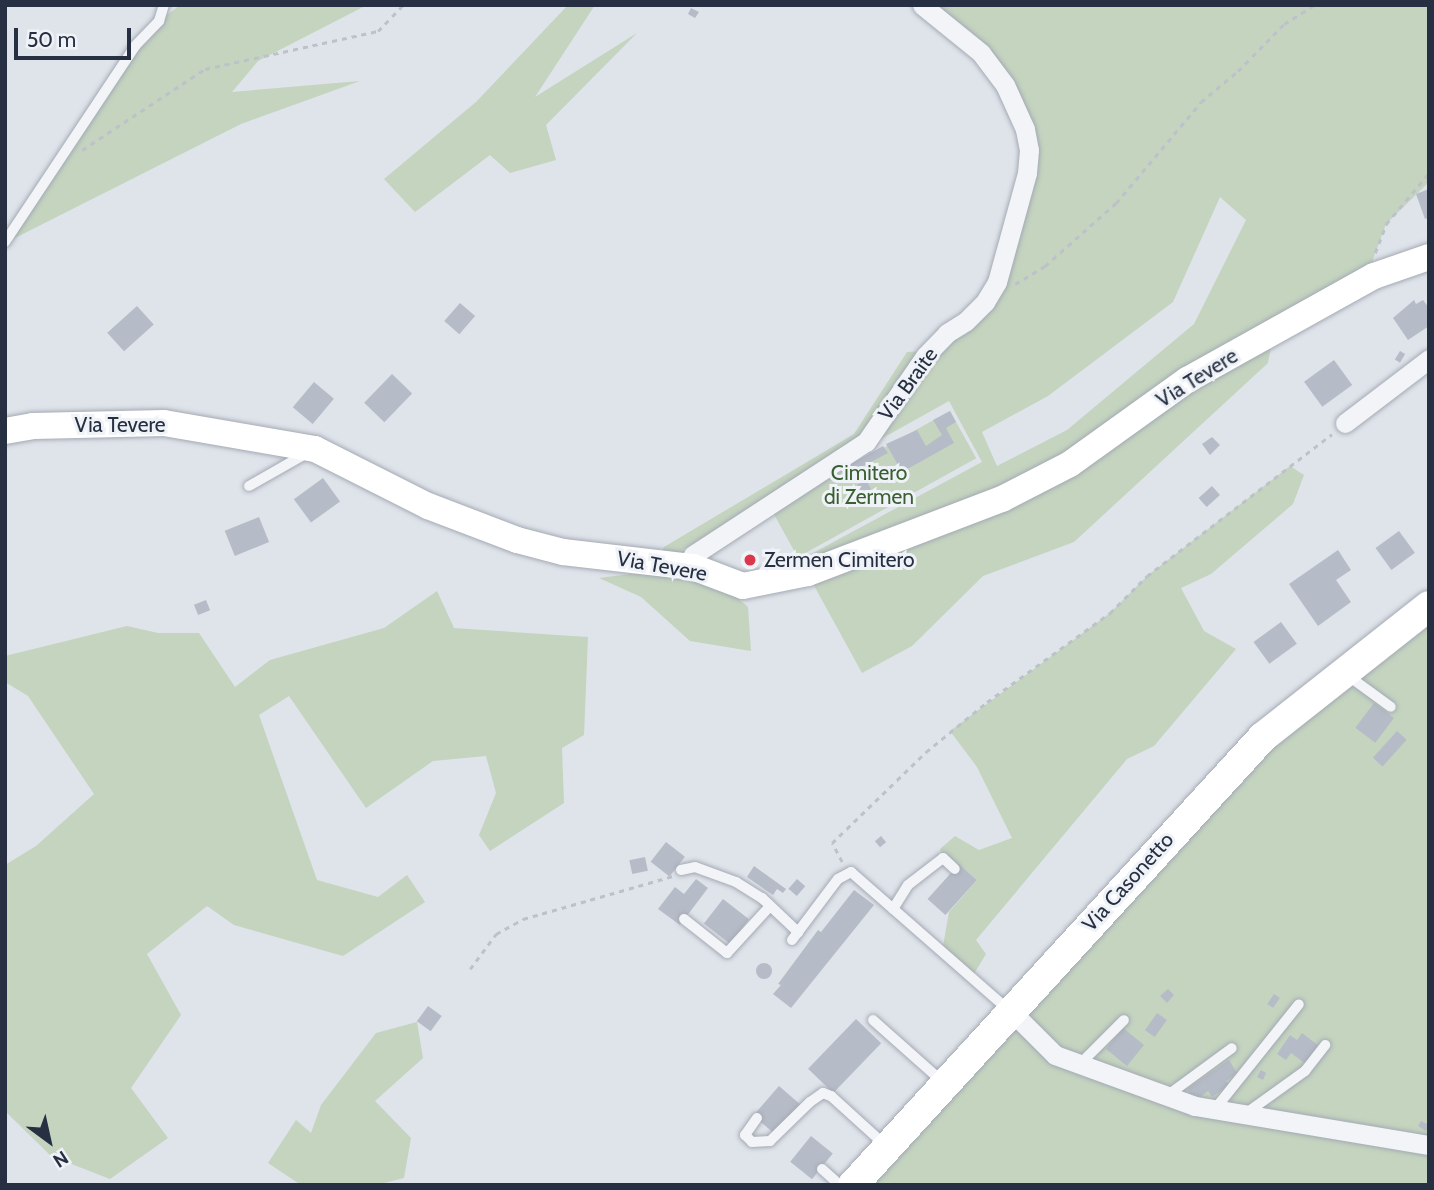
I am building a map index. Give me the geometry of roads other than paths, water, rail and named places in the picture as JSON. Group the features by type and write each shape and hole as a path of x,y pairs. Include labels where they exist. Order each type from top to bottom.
{"main road":[{"name":"Via Tevere","path":"5,431 33,426 164,423 315,449 428,506 517,540 563,552 687,567 743,586 808,573 1002,499 1070,464 1187,380 1374,276 1429,257"},
{"name":"Via Casonetto","path":"853,1185 1262,737 1429,606"}],"street":[{"name":"Via Braite","path":"687,567 693,555 866,442 914,377 925,356 985,302 997,282 1027,173 1029,150 1025,129 1005,85 981,53 922,5"},
{"path":"1345,423 1429,359"},
{"path":"1011,1011 1055,1055 1168,1096 1244,1115 1429,1145"}],"lane":[{"path":"5,242 135,46 159,21 164,5"},
{"path":"249,486 315,449"},
{"path":"1344,673 1391,707"},
{"path":"892,909 908,885 943,858 955,869"},
{"path":"681,870 695,867 736,882 770,906 795,936 838,879 850,872 1011,1011"},
{"path":"684,919 727,953 770,906"},
{"path":"1215,1109 1299,1004"},
{"path":"873,1020 945,1083"},
{"path":"1080,1064 1124,1020"},
{"path":"1244,1115 1305,1071 1325,1045"},
{"path":"1168,1096 1233,1048"},
{"path":"757,1118 745,1135 751,1142 770,1141 823,1093 831,1096 887,1147"},
{"path":"822,1169 840,1185"}],"place":[{"name":"Zermen Cimitero","path":"750,560"}],"park label":[{"name":"Cimitero di Zermen","path":"869,485"}]}
